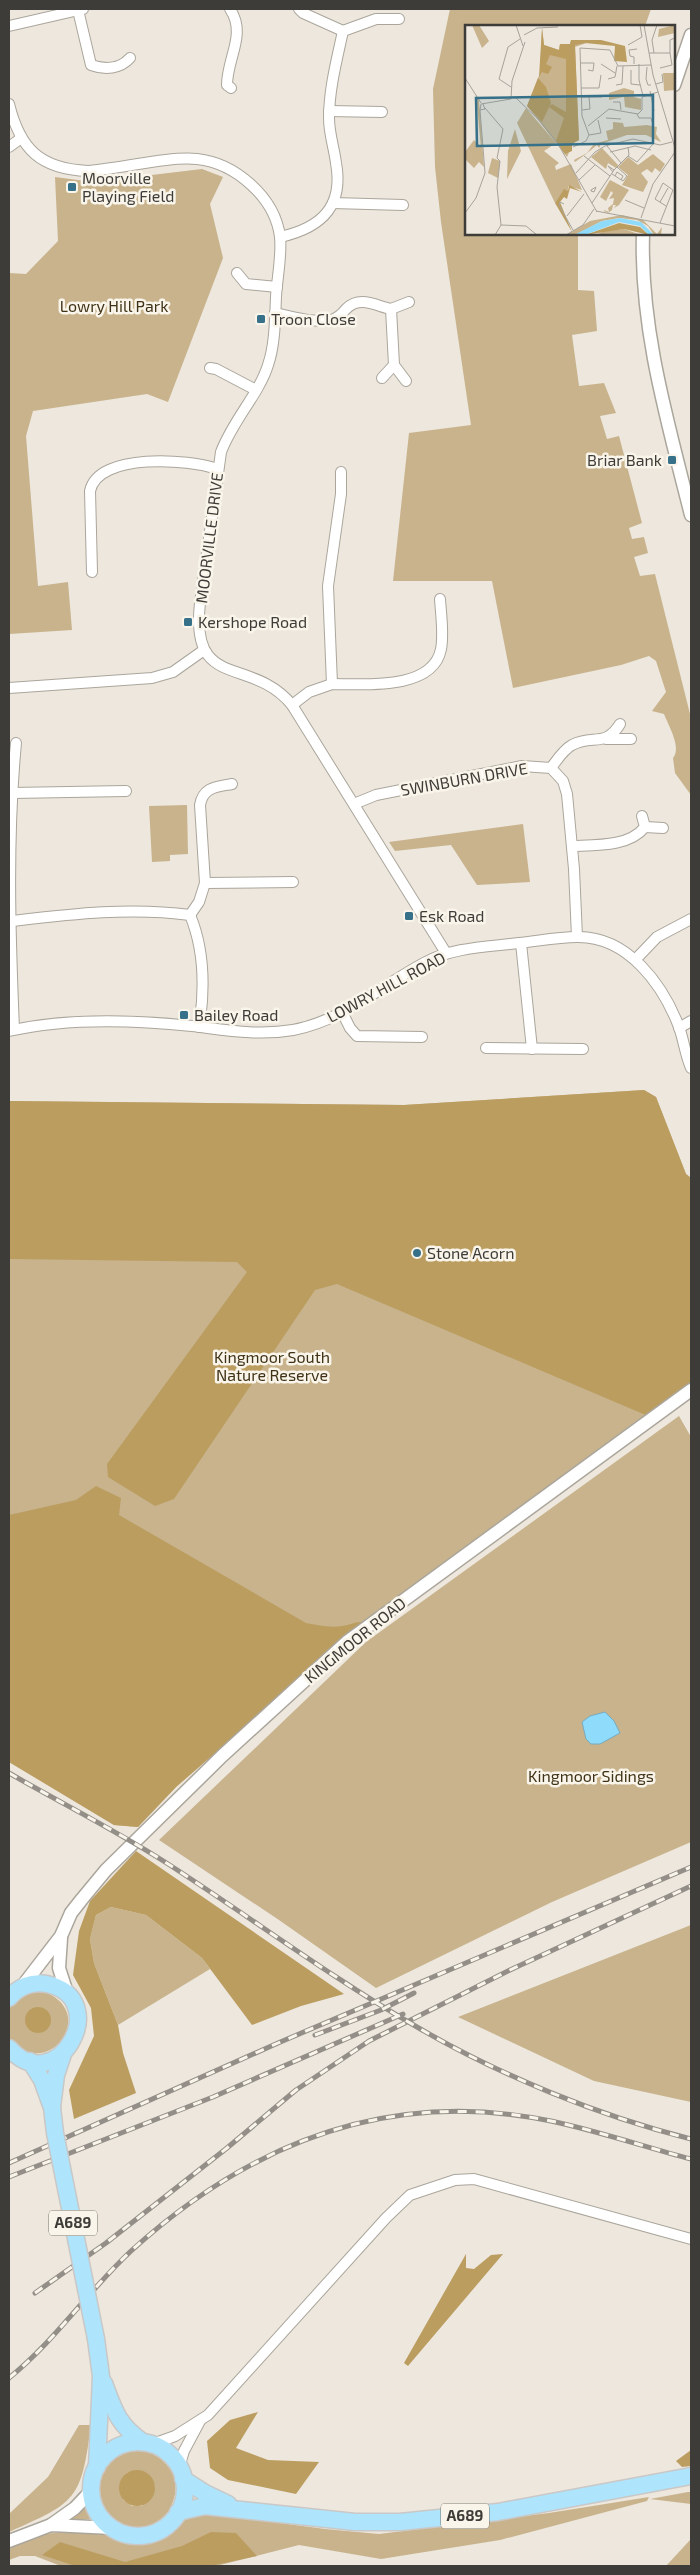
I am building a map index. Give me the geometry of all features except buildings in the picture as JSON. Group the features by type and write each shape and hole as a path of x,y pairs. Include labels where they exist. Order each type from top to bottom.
{"highway":[{"path":"15,1993 29,1985 46,1984 54,1986 68,1996"},
{"name":"A689","path":"16,2055 47,2062 63,2054 72,2044 78,2030 78,2016 68,1996"},
{"name":"A689","path":"63,2054 56,2074 52,2107 55,2133 96,2339 101,2376 96,2467 91,2491"},
{"name":"A689","path":"16,2055 42,2080 52,2107"},
{"name":"A689","path":"101,2376 118,2420 129,2433 168,2453 181,2473 205,2493 237,2508"},
{"path":"96,2467 116,2447 133,2442 148,2443"},
{"path":"178,2512 184,2496 181,2473"},
{"name":"A689","path":"112,2528 130,2535 148,2534 165,2526 178,2512 205,2506 237,2508 319,2519 400,2522 498,2512 691,2476"},
{"path":"91,2491 100,2516 112,2528"}],"street":[{"path":"230,9 237,22 238,31 229,65 227,85 231,88"},
{"path":"299,9 303,13 343,31 360,23 399,19"},
{"path":"9,26 81,10 92,65 106,69 123,64 130,58"},
{"path":"280,237 315,224 325,216 334,203 338,175 330,136 329,111 343,31"},
{"path":"675,82 691,35"},
{"name":"MOORVILLE DRIVE","path":"9,104 14,127 20,139 42,159 57,167 71,170 112,169 196,159 217,163 252,185 270,210 280,237 275,313 268,364 256,390 229,432 218,469 198,625 204,650"},
{"path":"329,111 382,112"},
{"path":"9,147 20,139"},
{"path":"334,203 403,205"},
{"path":"643,235 645,304 648,328 661,392 691,515"},
{"path":"237,273 246,284 277,287"},
{"path":"275,313 322,320 333,319 352,304 360,302 377,304 391,310 409,302"},
{"path":"391,310 394,365 406,381"},
{"path":"382,378 394,365"},
{"path":"210,368 216,369 256,390"},
{"path":"92,572 90,491 99,476 116,468 160,460 190,462 218,469"},
{"path":"332,684 328,586 341,494 341,472"},
{"path":"292,705 309,692 332,684 398,682 430,669 436,663 442,648 440,599"},
{"path":"9,688 152,678 174,672 204,650 220,665 270,684 292,705 446,953"},
{"path":"606,740 620,724"},
{"path":"551,768 564,751 582,741 631,738"},
{"path":"11,1030 12,921 9,893 12,793 16,743"},
{"name":"SWINBURN DRIVE","path":"354,804 376,795 522,766 551,768 563,782 567,794 577,936"},
{"path":"190,915 199,902 205,883 200,805 202,796 207,790 232,784"},
{"path":"12,793 126,791"},
{"path":"642,816 645,827"},
{"path":"572,846 619,842 632,838 645,827 663,828"},
{"path":"205,883 293,882"},
{"path":"12,921 98,911 145,911 190,915"},
{"path":"190,915 197,931 204,981 199,1027"},
{"path":"636,959 657,937 691,919"},
{"name":"LOWRY HILL ROAD","path":"11,1030 99,1022 199,1027 241,1033 293,1030 331,1019 426,962 446,953 577,936 612,945 636,959 658,986 679,1028 683,1047 691,1068"},
{"path":"520,943 532,1049"},
{"path":"342,1012 357,1036 422,1037"},
{"path":"679,1028 691,1021"},
{"path":"486,1048 583,1049"},
{"name":"KINGMOOR ROAD","path":"15,1993 61,1936 71,1913 106,1870 222,1756 348,1642 691,1390"},
{"name":"KINGMOOR ROAD","path":"61,1936 59,1968 68,1996"},
{"path":"181,2473 184,2451 201,2421 386,2218 410,2195 454,2180 474,2179 691,2239"},
{"path":"148,2443 175,2436 201,2421"},
{"path":"9,2540 51,2525 75,2508 91,2491"},
{"path":"51,2525 112,2528"}],"green space":[{"path":"450,9 651,9 645,25 465,25 465,235 578,235 578,290 594,291 597,331 572,335 579,386 604,383 616,413 600,416 607,439 619,436 642,523 629,528 632,539 644,537 648,553 634,557 640,576 655,574 691,718 691,795 675,773 673,758 676,748 675,742 664,714 652,711 666,692 656,661 649,656 621,665 513,688 492,581 393,581 409,433 471,425 441,222 435,167 433,89"},
{"name":"Lowry Hill Park","path":"202,169 223,177 210,204 223,258 168,402 147,394 33,411 26,436 38,586 68,582 72,630 9,634 9,273 26,274 58,241 55,177 93,182"},
{"path":"187,805 188,854 170,855 170,861 152,862 149,806"},
{"path":"523,824 530,882 477,885 451,845 395,851 389,842"},
{"name":"Kingmoor South Nature Reserve","path":"644,1090 656,1097 686,1174 691,1178 691,1384 366,1622 176,1787 138,1827 114,1825 9,1762 9,1101 404,1105"},
{"name":"Kingmoor Sidings","path":"679,1416 691,1437 691,1842 552,1902 376,1988 279,1920 159,1840 366,1642"},
{"path":"111,1907 146,1915 202,1958 210,1969 118,2025 94,1963 90,1939 96,1915"},
{"path":"691,1925 691,2102 594,2081 458,2017"},
{"path":"40,1990 58,2000 67,2013 68,2027 62,2039 52,2049 39,2053 24,2051 10,2039 9,2008 20,1995"},
{"path":"79,2425 91,2425 84,2469 79,2484 72,2495 62,2505 49,2513 9,2532 9,2514 48,2477"},
{"path":"139,2449 148,2452 164,2462 174,2476 176,2485 172,2504 168,2512 155,2523 147,2526 129,2527 114,2521 104,2510 99,2496 99,2480 105,2466 119,2455","holes":["132,2471 147,2473 155,2486 142,2506 132,2506 123,2500 127,2473"]},
{"path":"691,2492 691,2504 650,2499"},
{"path":"649,2497 647,2501 500,2540 381,2559 299,2545 216,2566 61,2566 35,2556 20,2556 9,2560 9,2545 42,2534 78,2531 106,2535 132,2545 144,2544 165,2537 182,2521 205,2513 325,2529 379,2534 549,2513"},
{"path":"84,2503 90,2519 66,2519"},
{"path":"691,2539 691,2566 666,2566"}],"shaded area":[{"path":"644,1090 656,1097 686,1174 691,1178 691,1384 648,1416 337,1284 315,1290 174,1499 155,1506 108,1477 107,1464 247,1272 237,1262 9,1259 9,1101 404,1105"},
{"path":"96,1486 121,1498 119,1515 306,1623 333,1627 366,1622 176,1787 138,1827 114,1825 9,1762 9,1515 76,1500"},
{"path":"136,1851 344,1994 301,2006 252,2025 202,1958 146,1915 111,1907 96,1915 90,1939 94,1963 118,2025 123,2053 136,2093 74,2119 69,2090 94,2036 91,2008 73,1975 79,1931 90,1901"},
{"path":"38,2007 47,2011 51,2020 47,2029 38,2033 29,2029 25,2020 29,2011"},
{"path":"466,2254 466,2268 474,2269 491,2255 503,2254 408,2366 404,2363"},
{"path":"258,2412 236,2448 268,2460 319,2462 296,2494 228,2480 210,2468 207,2441 230,2420"},
{"path":"691,2450 691,2466 682,2467 676,2461"},
{"path":"137,2470 144,2471 150,2475 154,2481 154,2495 150,2501 144,2505 137,2506 130,2505 124,2501 120,2495 119,2488 120,2481 124,2475 130,2471"},
{"path":"211,2532 236,2533 257,2556 210,2566 75,2566 42,2555 60,2542 125,2562 182,2546"}],"water":[{"path":"605,1712 614,1721 620,1733 600,1744 591,1744 586,1739 582,1722 590,1716"}],"railway":[{"path":"9,1773 146,1850 353,1988 449,2045 481,2062 585,2106 656,2130 691,2139"},
{"path":"9,2163 278,2043 691,1867"},
{"path":"35,2293 106,2243 227,2148 296,2090 369,2041 510,1970 691,1886"},
{"path":"315,2035 381,2010 414,1993"},
{"path":"9,2177 213,2097 403,2014"},
{"path":"9,2378 26,2364 115,2266 177,2213 225,2180 274,2153 326,2133 379,2119 434,2112 492,2113 569,2125 691,2159"}],"place":[{"name":"Moorville Playing Field","path":"72,187"},
{"name":"Troon Close","path":"261,319"},
{"name":"Briar Bank","path":"672,460"},
{"name":"Kershope Road","path":"188,622"},
{"name":"Esk Road","path":"409,916"},
{"name":"Bailey Road","path":"184,1015"},
{"name":"Stone Acorn","path":"417,1253"}]}
